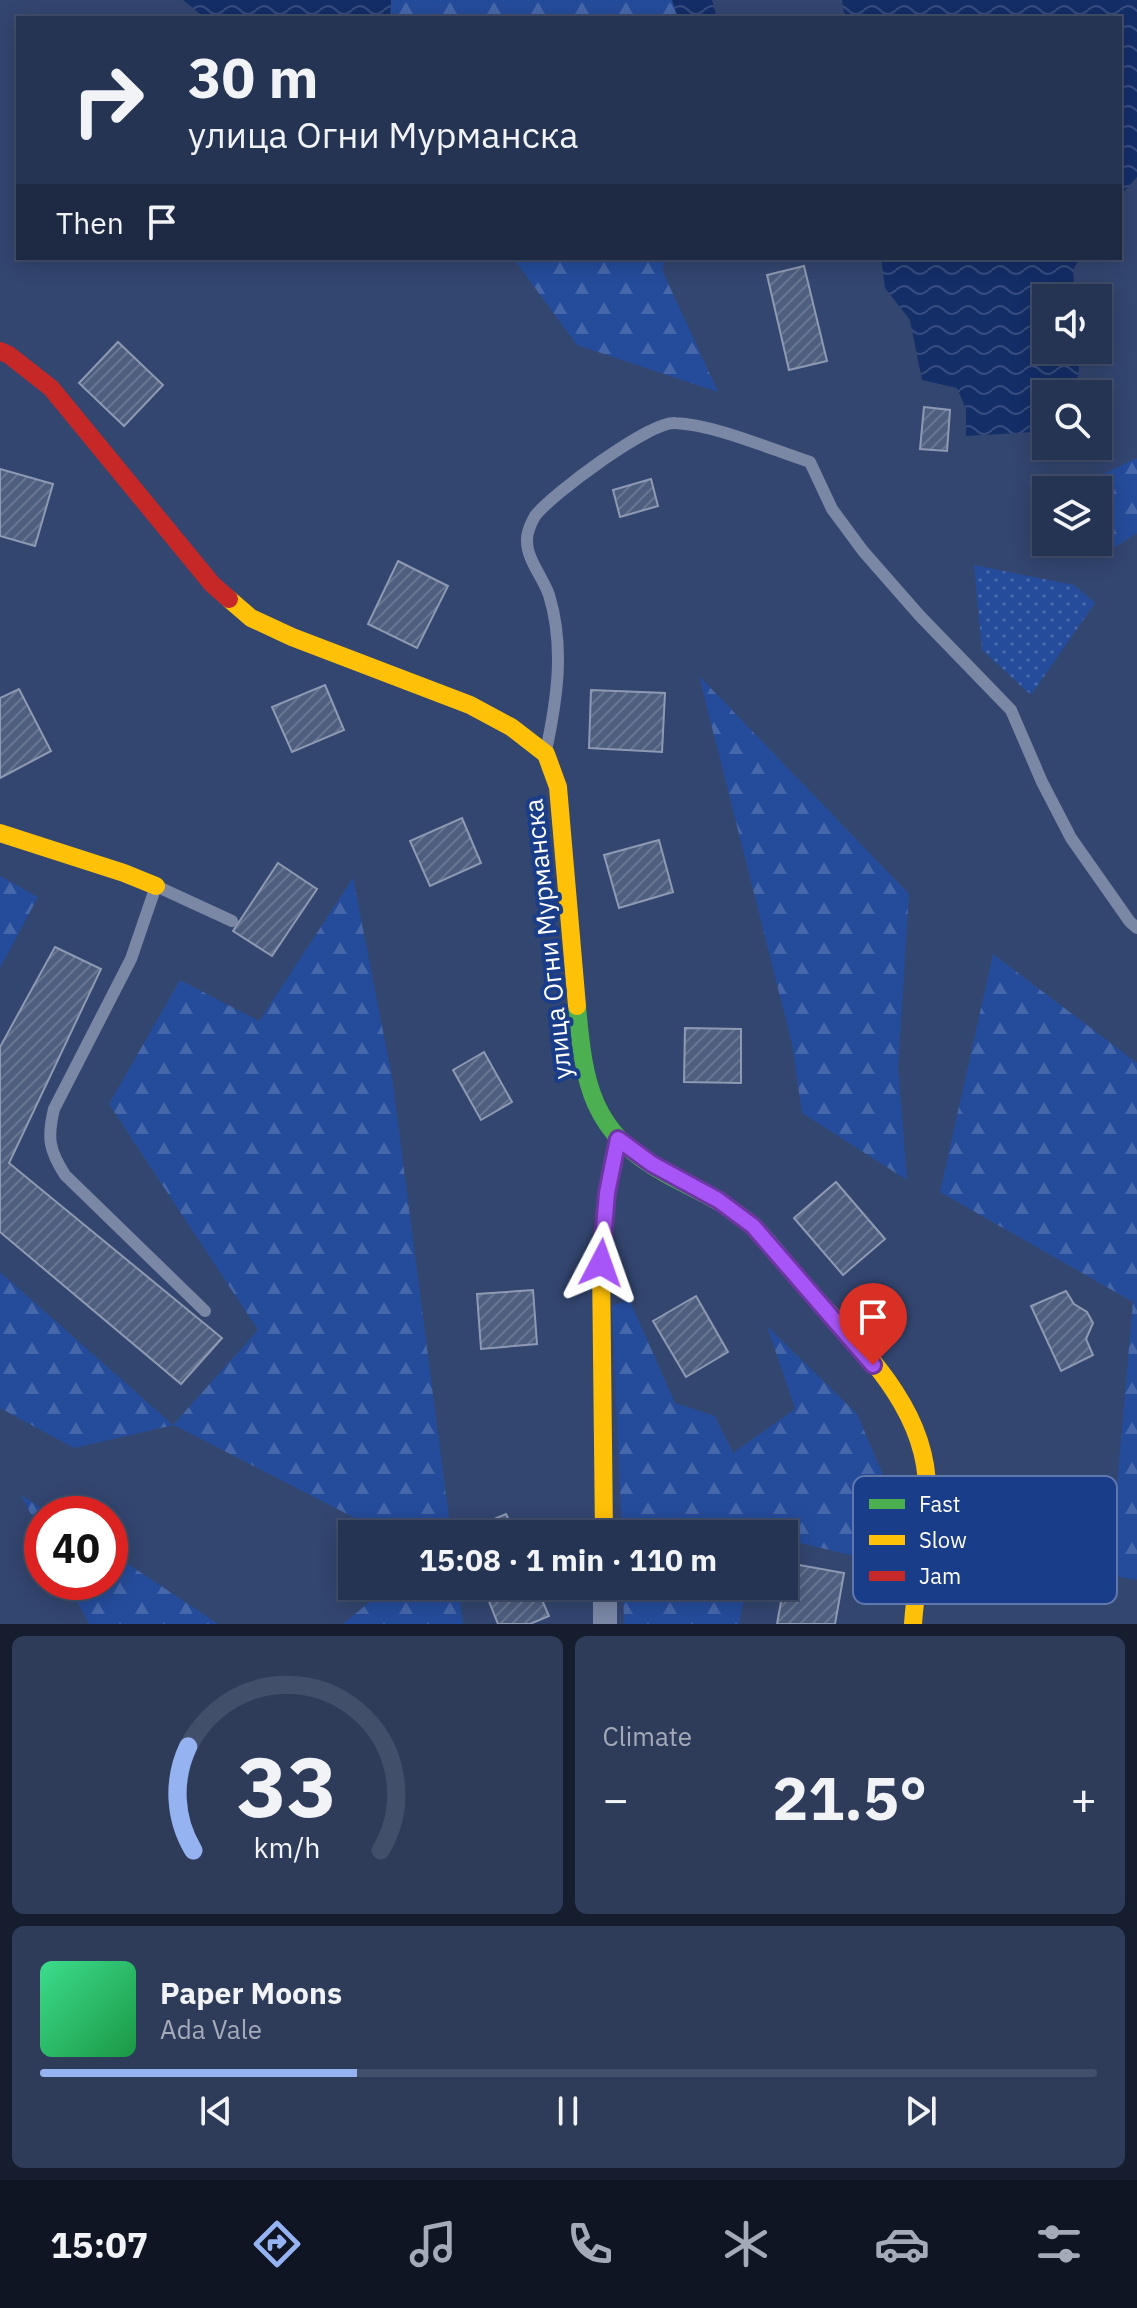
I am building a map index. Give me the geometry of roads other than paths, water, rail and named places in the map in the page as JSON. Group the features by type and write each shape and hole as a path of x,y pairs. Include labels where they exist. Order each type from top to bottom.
{"street":[{"path":"0,351 51,388 212,584 251,618 292,637 470,705 511,727 546,754"},
{"name":"улица Огни Мурманска","path":"546,754 558,787 582,1064 596,1107 618,1139 652,1164 718,1200 753,1226 893,1389 919,1436 927,1476"},
{"path":"0,833 156,886"},
{"path":"604,1520 601,1263 607,1193 618,1139"},
{"path":"605,1600 605,1624"},
{"name":"улица Огни Мурманска","path":"913,1624 916,1604"}],"lane":[{"path":"546,754 556,703 559,657 551,602 531,560 526,539 533,518 558,493 648,431 671,422 696,425 810,462 832,509 863,551 920,616 1011,710 1042,782 1071,838 1137,928"},
{"path":"205,1311 65,1175 53,1155 48,1132 54,1109 131,959 156,886 232,921"}],"water":[{"path":"183,0 391,0 390,16 203,16"},
{"path":"672,0 712,0 716,16 677,16"},
{"path":"842,0 1137,0 1137,177 1122,194 1122,16 845,16"},
{"path":"881,260 1079,260 1073,270 1074,284 1032,284 1032,364 1079,364 1079,375 1075,380 1032,380 1032,432 966,436 966,409 957,388 922,380 910,320 885,288"}]}
